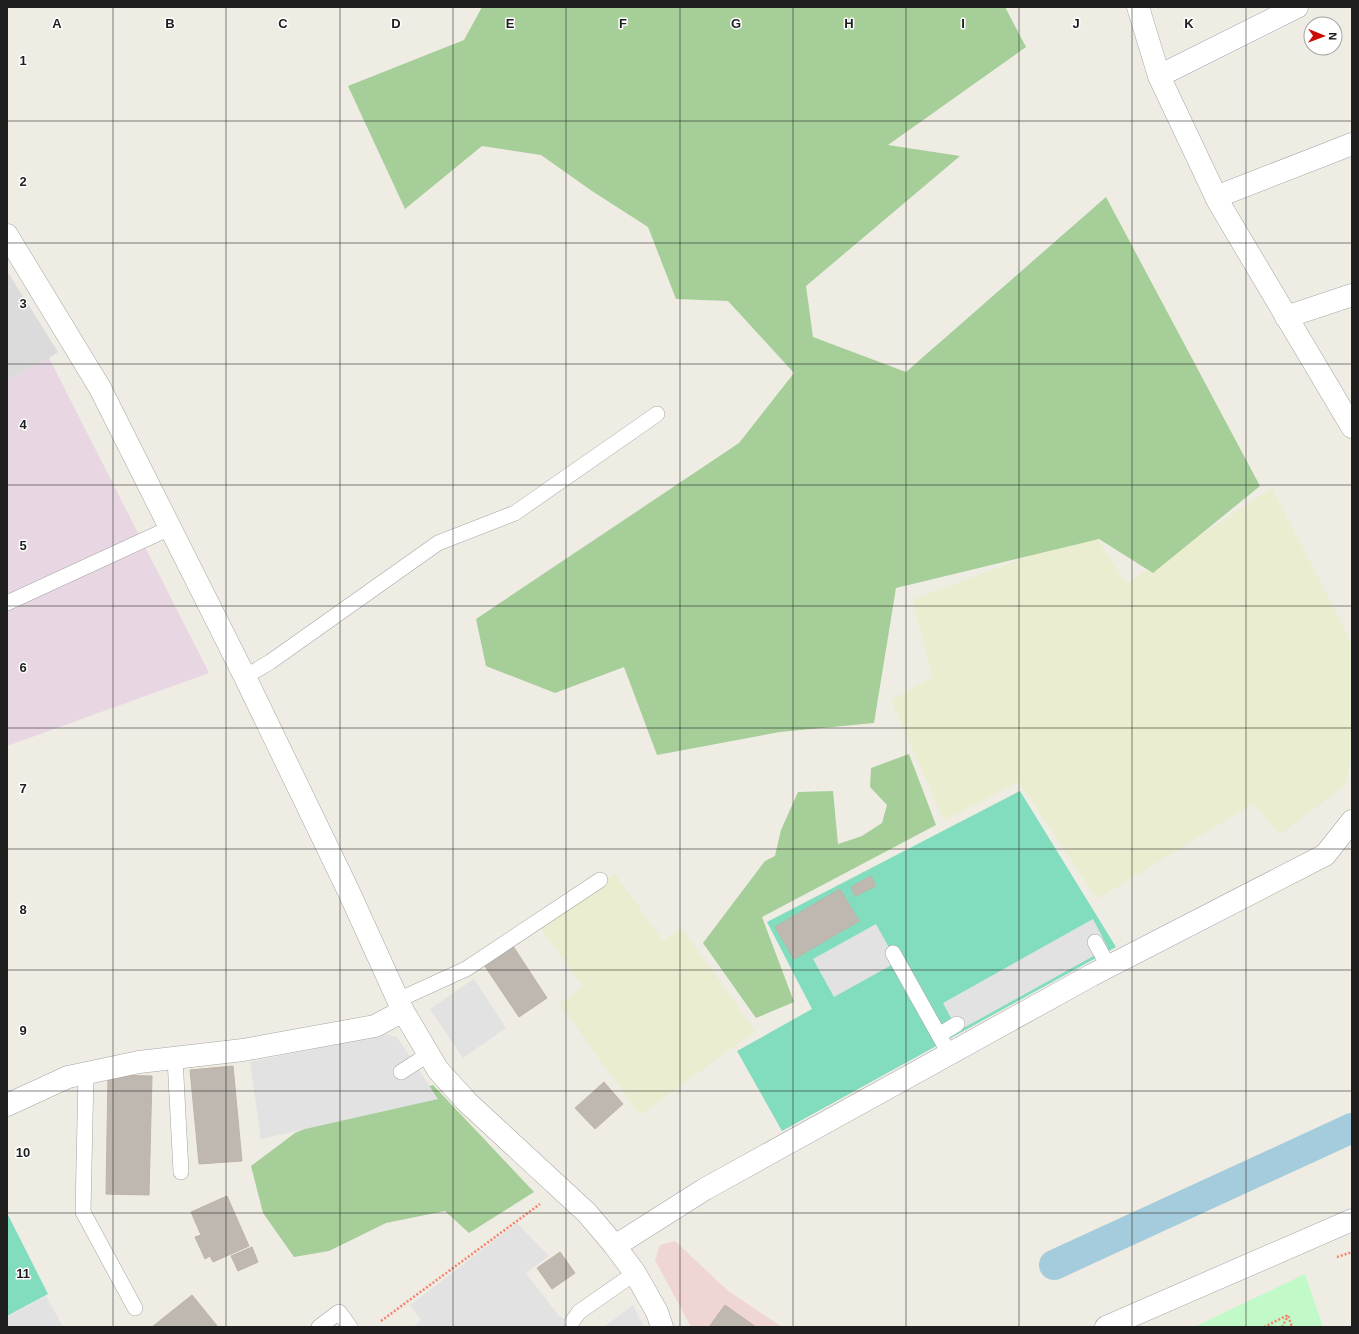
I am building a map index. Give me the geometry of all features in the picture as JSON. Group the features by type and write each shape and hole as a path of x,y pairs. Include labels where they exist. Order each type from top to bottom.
{"street":[{"path":"1138,7 1159,76 1216,197 1352,427"},
{"path":"1159,76 1297,7"},
{"path":"1216,197 1352,144"},
{"path":"7,235 100,388 245,677 348,890 400,1006 438,1070 467,1102 582,1206 635,1273 657,1312 662,1327"},
{"path":"1286,317 1352,295"},
{"path":"615,1246 706,1189 1109,967 1325,855 1352,821"},
{"path":"7,1105 68,1077 86,1073 139,1062 243,1050 375,1026 400,1006"},
{"path":"1106,1327 1352,1220"}],"lane":[{"path":"245,677 270,662 438,543 515,513 657,414"},
{"path":"7,603 170,528"},
{"path":"400,1006 466,969 600,880"},
{"path":"1096,942 1109,967"},
{"path":"893,953 950,1055"},
{"path":"939,1035 957,1024"},
{"path":"401,1072 429,1054"},
{"path":"174,1058 181,1172"},
{"path":"86,1073 83,1212 135,1308"},
{"path":"572,1322 579,1312 635,1273"},
{"path":"319,1327 339,1312 350,1327"}],"path":[{"path":"381,1321 561,1188"},
{"path":"1264,1327 1288,1315"},
{"path":"1282,1327 1288,1315"},
{"path":"1288,1315 1292,1327"}],"shaded area":[{"path":"7,271 58,352 7,380"},
{"path":"49,358 209,673 7,746 7,380"},
{"path":"1093,919 1108,948 958,1031 943,1003"},
{"path":"876,924 897,962 834,997 813,959"},
{"path":"474,979 506,1028 463,1058 430,1009"},
{"path":"386,1034 397,1037 438,1099 261,1139 250,1062"},
{"path":"517,1223 549,1256 526,1273 559,1316 579,1327 413,1327 421,1320 410,1305"},
{"path":"675,1241 727,1290 782,1327 691,1327 655,1260 660,1245"},
{"path":"46,1296 63,1327 7,1327 7,1317"},
{"path":"633,1305 644,1327 604,1327"}],"green space":[{"path":"482,7 1005,7 1026,47 888,145 960,156 806,286 813,337 906,372 1106,197 1260,486 1153,573 1099,539 896,588 874,723 780,732 657,755 624,667 555,693 486,666 476,619 739,443 794,373 728,301 676,299 648,227 592,191 541,155 482,146 405,209 348,86 464,40"},
{"path":"1272,488 1352,644 1352,754 1345,786 1279,835 1254,803 1097,899 1019,782 944,821 891,700 933,677 912,600 1093,532 1126,584"},
{"path":"909,754 936,825 762,917 794,1002 756,1018 703,943 765,861 775,856 781,830 798,792 833,791 838,844 862,836 882,823 887,805 870,787 871,768"},
{"path":"1020,791 1116,947 782,1131 737,1051 812,1009 767,922"},
{"path":"615,874 663,941 682,928 755,1031 640,1115 560,1004 583,987 541,928"},
{"path":"433,1085 534,1192 469,1233 445,1211 386,1223 329,1251 294,1257 263,1213 251,1166 295,1133 362,1104"},
{"path":"7,1213 48,1294 7,1316"},
{"path":"1305,1274 1323,1327 1194,1327"}],"building":[{"path":"871,876 876,886 855,896 851,887"},
{"path":"840,889 859,921 794,959 775,927"},
{"path":"513,946 547,998 519,1017 484,965"},
{"path":"233,1066 242,1161 199,1164 190,1070"},
{"path":"108,1075 152,1076 149,1195 106,1194"},
{"path":"604,1082 623,1104 595,1129 575,1108"},
{"path":"227,1196 249,1246 213,1262 210,1256 205,1259 195,1237 201,1235 191,1212"},
{"path":"252,1247 258,1262 238,1271 231,1256"},
{"path":"560,1252 575,1273 552,1289 537,1268"},
{"path":"192,1295 218,1327 152,1327"},
{"path":"725,1305 756,1327 709,1327"}],"waterway":[{"path":"1054,1265 1352,1128"}]}
